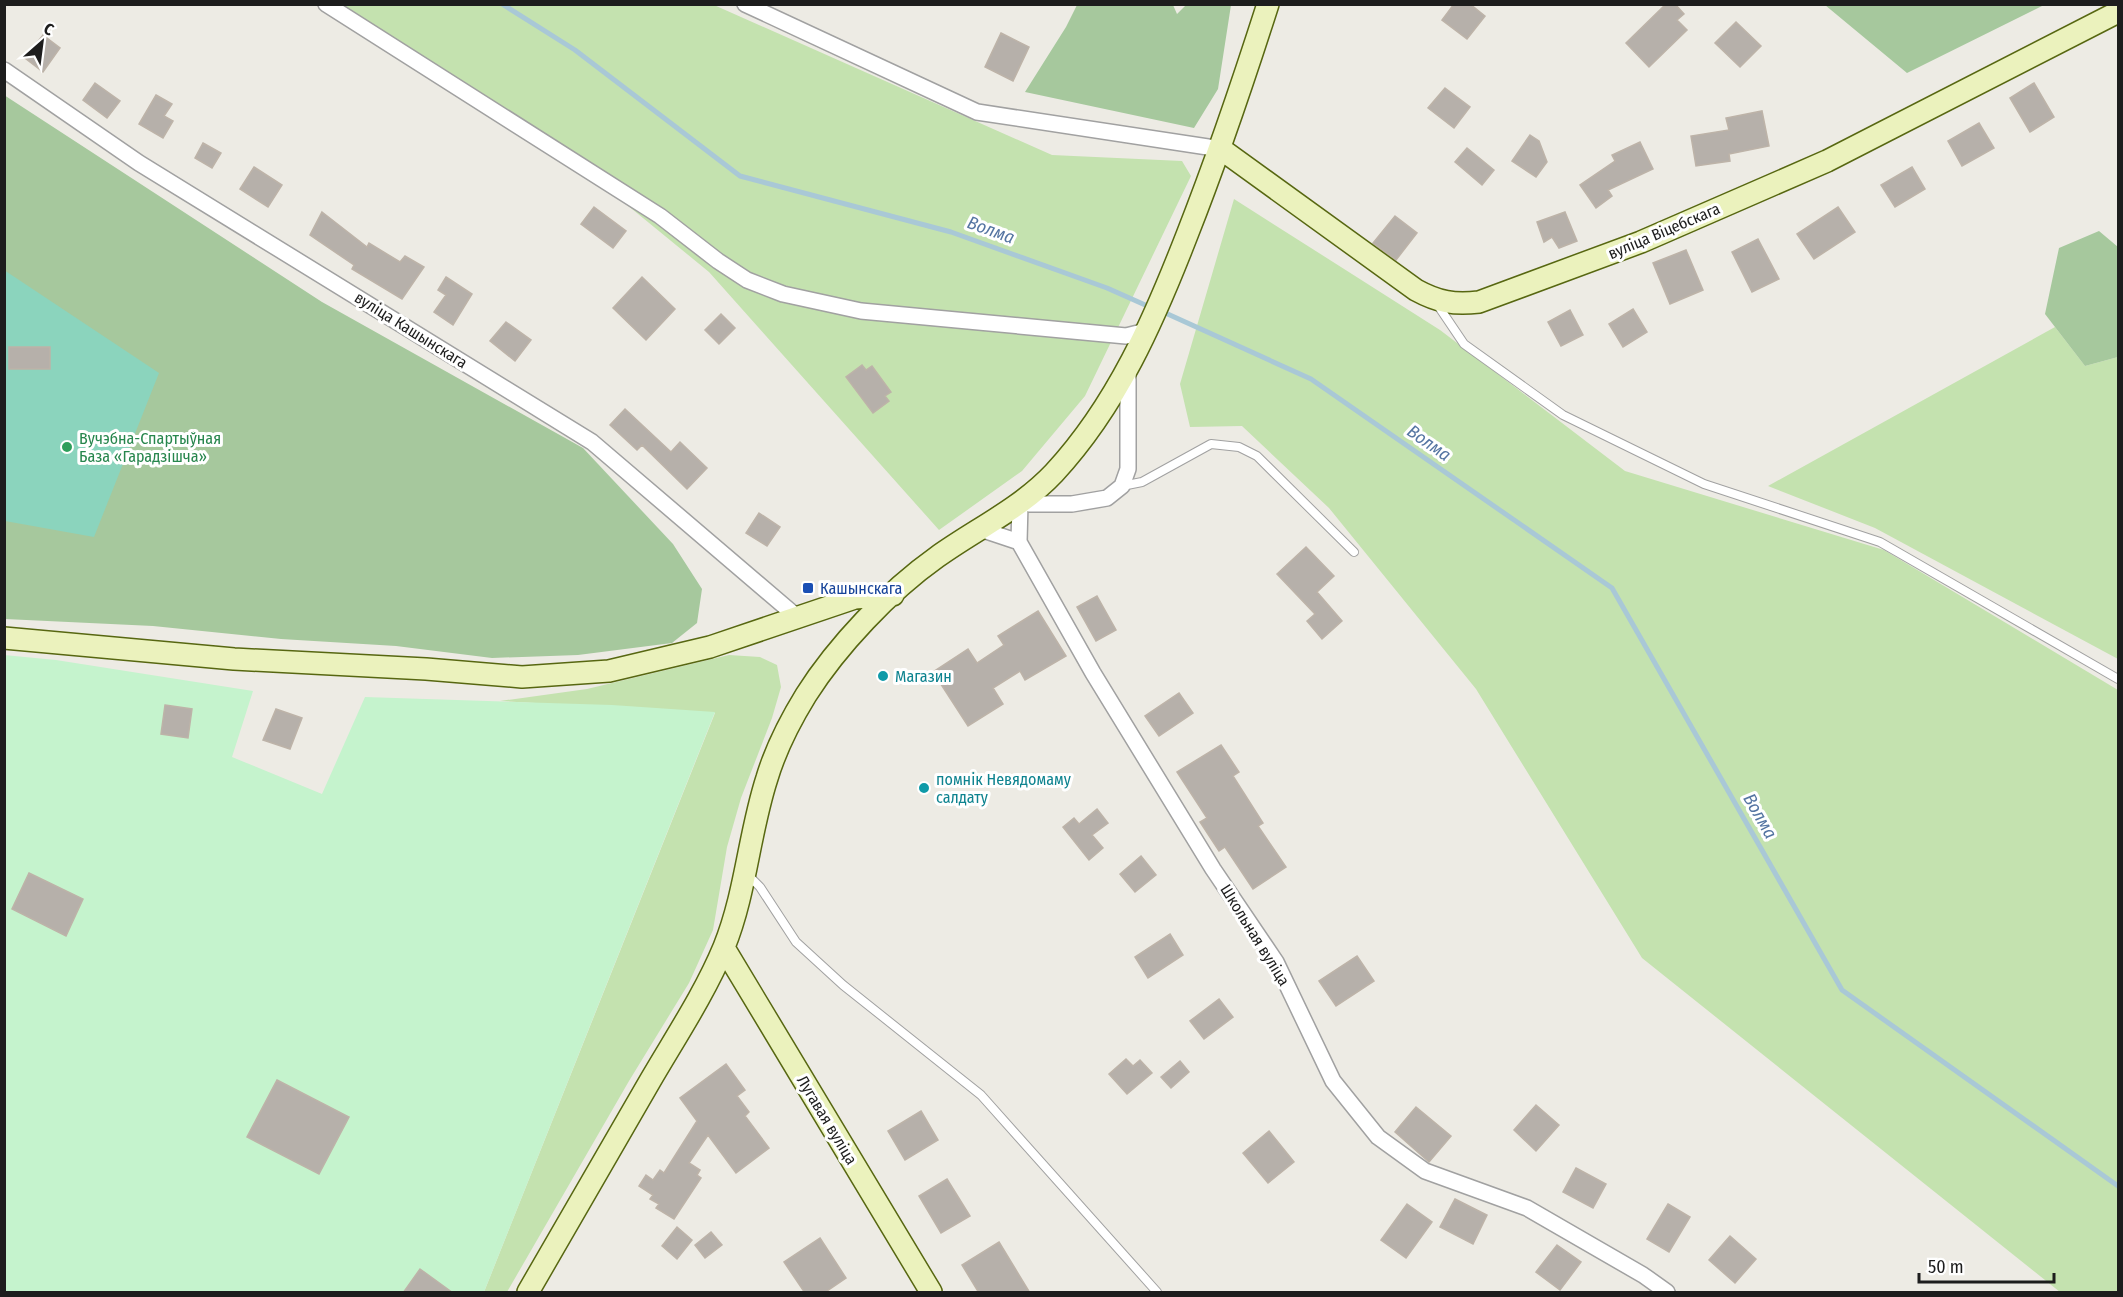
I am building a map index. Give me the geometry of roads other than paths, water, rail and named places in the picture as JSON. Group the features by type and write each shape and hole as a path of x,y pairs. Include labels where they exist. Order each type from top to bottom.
{"street":[{"path":"326,4 660,216 718,261 747,280 783,294 861,311 1126,336 1146,331"},
{"path":"745,4 976,112 1221,149"},
{"path":"528,1293 683,1025 724,948 746,872 767,778 784,734 825,667 893,595 934,559 1020,504 1056,471 1082,440 1128,370 1169,281 1221,149 1268,4"},
{"name":"вуліца Віцебскага","path":"1221,149 1394,276 1435,300 1455,304 1479,302 1641,242 1827,161 2118,12"},
{"name":"вуліца Кашынскага","path":"4,70 139,163 592,442 796,617"},
{"path":"1020,504 1072,504 1107,498 1122,486 1128,469 1128,370"},
{"path":"980,529 1019,542 1020,504"},
{"name":"Школьная вуліца","path":"1019,542 1099,683 1213,869 1276,963 1333,1081 1377,1137 1425,1172 1527,1208 1643,1275 1667,1293"},
{"path":"4,638 234,659 426,669 522,677 609,671 710,647 855,598 893,595"},
{"name":"Лугавая вуліца","path":"724,948 931,1293"}],"lane":[{"path":"1435,300 1449,325 1464,344 1563,415 1704,484 1880,542 2118,679"},
{"path":"1122,486 1142,482 1211,444 1239,447 1257,456 1354,552"},
{"path":"746,872 760,887 796,942 843,985 981,1095 1157,1293"}],"waterway":[{"name":"Волма","path":"502,4 575,50 740,176 951,232 1107,288 1152,308"},
{"name":"Волма","path":"1161,311 1311,379 1612,588 1842,990 2118,1186"}],"place":[{"name":"Вучэбна-Спартыўная База «Гарадзішча»","path":"67,447"},
{"name":"Кашынскага","path":"808,588"},
{"name":"Магазин","path":"883,676"},
{"name":"помнік Невядомаму салдату","path":"924,788"}]}
